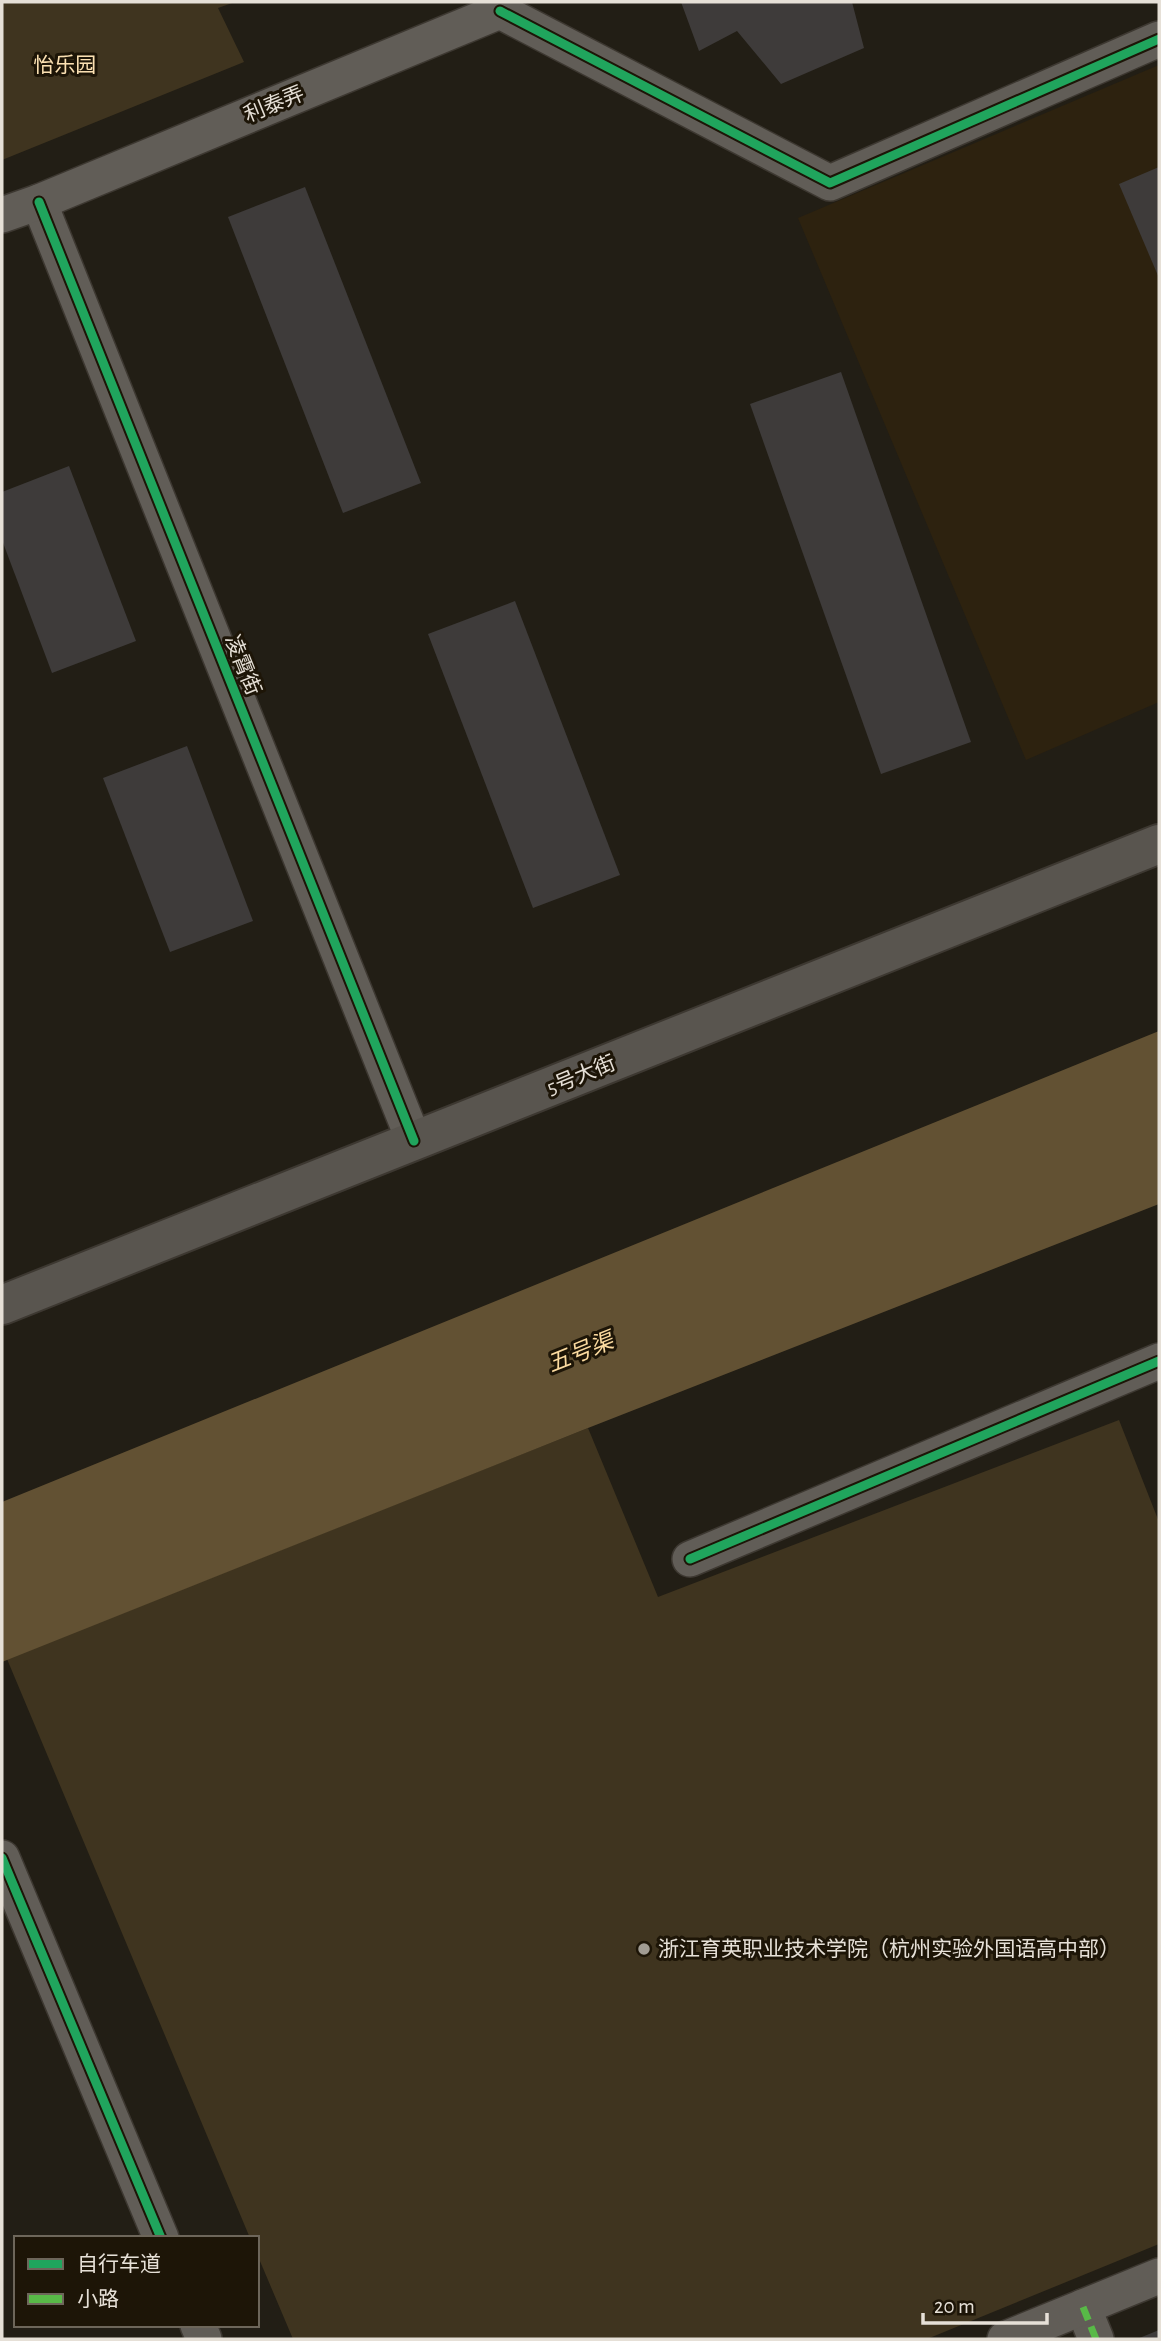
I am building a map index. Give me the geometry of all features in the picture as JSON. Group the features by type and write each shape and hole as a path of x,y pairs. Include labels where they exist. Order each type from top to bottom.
{"main road":[{"name":"5号大街","path":"2,1305 1159,844"}],"street":[{"path":"501,6 830,183 1159,39"},
{"name":"利泰弄","path":"39,202 501,6"},
{"path":"2,215 39,202"},
{"name":"凌霄街","path":"39,202 414,1141"},
{"path":"691,1559 1159,1362"},
{"path":"2,1858 160,2236"},
{"path":"1005,2339 1159,2276"},
{"path":"1083,2307 1096,2339"}],"shaded area":[{"path":"1159,65 1159,702 1026,760 798,218"}],"green space":[{"name":"怡乐园","path":"2,2 235,2 218,8 244,62 2,160"},
{"name":"浙江育英职业技术学院（杭州实验外国语高中部）","path":"1119,1420 1159,1522 1159,2244 927,2339 293,2339 259,2259 259,2236 249,2236 7,1659 588,1428 658,1597"}],"water":[{"name":"五号渠","path":"1159,1031 1159,1204 2,1662 2,1502"}],"building":[{"path":"681,2 852,2 864,48 781,84 737,31 699,51"},
{"path":"1159,167 1159,278 1119,184"},
{"path":"305,187 421,483 343,513 228,217"},
{"path":"841,372 971,742 881,774 750,404"},
{"path":"69,466 136,641 52,673 2,540 2,492"},
{"path":"515,601 620,875 533,908 428,634"},
{"path":"187,746 253,921 170,952 103,778"},
{"path":"1159,2330 1159,2339 1137,2339"}],"marked path":[{"path":"1083,2307 1096,2339"}],"cycle path":[{"path":"500,11 830,183 1159,39"},
{"path":"39,202 414,1141"},
{"path":"690,1559 1159,1361"},
{"path":"2,1858 160,2236"}],"place":[{"name":"浙江育英职业技术学院（杭州实验外国语高中部）","path":"644,1949"}]}
